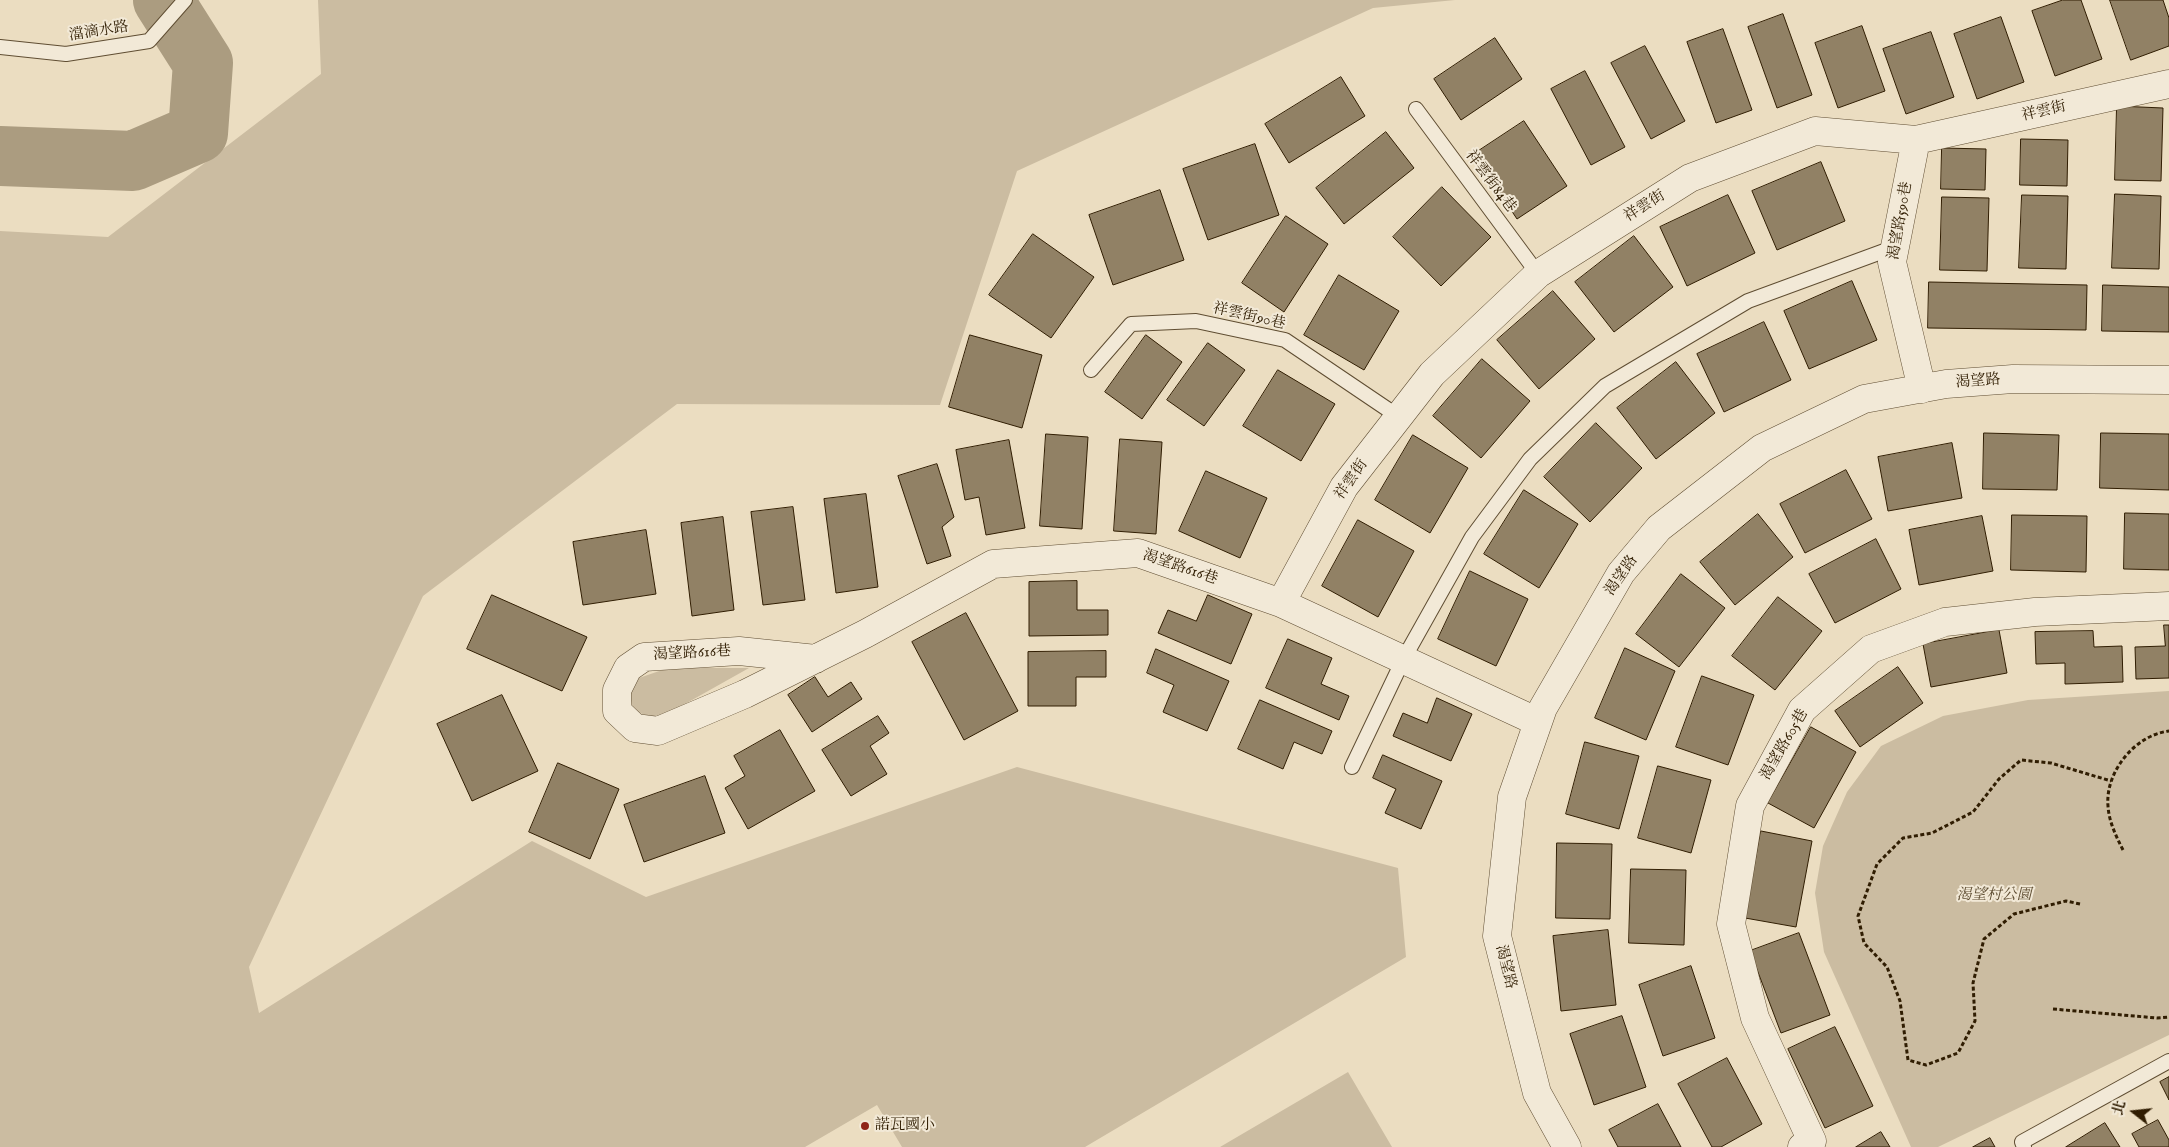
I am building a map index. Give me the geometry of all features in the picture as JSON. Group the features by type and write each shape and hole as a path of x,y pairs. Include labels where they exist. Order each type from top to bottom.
{"street":[{"name":"祥雲街","path":"1281,604 1344,487 1432,374 1538,274 1690,178 1815,130 1916,140 2169,84"},
{"name":"渴望路590巷","path":"1916,140 1892,262 1922,389"},
{"name":"渴望路","path":"1567,1147 1537,1093 1497,936 1512,797 1543,708 1621,572 1659,528 1762,448 1864,400 1946,384 2013,380 2169,380"},
{"name":"渴望路616巷","path":"816,659 739,651 644,657 628,668 617,690 616,711 635,728 658,731 745,694 816,659 993,564 1138,553 1281,604 1538,722"},
{"name":"渴望路605巷","path":"1802,1147 1812,1141 1755,1018 1731,924 1750,806 1802,710 1871,649 1944,622 2035,612 2169,606"}],"lane":[{"name":"澢滴水路","path":"0,47 66,54 149,41 185,0"},
{"name":"祥雲街84巷","path":"1416,109 1538,274"},
{"path":"1352,767 1403,660 1472,537 1530,459 1605,386 1748,301 1895,247"},
{"name":"祥雲街90巷","path":"1091,370 1131,324 1196,321 1285,340 1399,417"},
{"path":"2023,1145 2169,1061"}],"path":[{"path":"2123,850 2112,829 2107,805 2111,780 2123,758 2140,742 2169,731"},
{"path":"2080,904 2066,901 2014,914 1984,939 1973,983 1976,1021 1958,1053 1926,1065 1908,1060 1900,1001 1888,968 1864,943 1858,916 1877,864 1903,838 1932,833 1973,812 1999,779 2021,760 2051,763 2111,780"},
{"path":"2053,1009 2157,1018 2169,1017"}],"green space":[{"path":"318,0 1455,0 1373,8 1017,171 940,405 677,404 423,596 249,967 259,1013 532,841 646,897 1017,767 1398,868 1406,957 1085,1147 902,1147 877,1105 805,1147 0,1147 0,231 108,237 321,74"},
{"path":"668,668 749,668 660,718 634,712 629,693 639,678"},
{"name":"渴望村公園","path":"2169,691 2169,1035 1938,1147 1911,1147 1824,952 1815,893 1823,846 1847,792 1881,746 1943,716 2028,700"},
{"path":"1348,1072 1392,1147 1220,1147"}],"building":[{"path":"2063,0 2081,0 2102,59 2055,76 2032,11"},
{"path":"2110,0 2163,0 2169,18 2169,46 2131,60"},
{"path":"1783,14 1812,95 1777,108 1748,27"},
{"path":"2001,17 2024,82 1977,99 1954,34"},
{"path":"1862,26 1885,91 1838,108 1815,43"},
{"path":"1723,29 1752,110 1716,123 1687,42"},
{"path":"1931,32 1954,97 1906,114 1883,49"},
{"path":"1495,38 1522,79 1461,120 1434,79"},
{"path":"1645,46 1685,121 1651,139 1611,63"},
{"path":"1585,71 1625,147 1591,165 1551,89"},
{"path":"1341,77 1365,116 1289,163 1265,124"},
{"path":"2117,106 2163,108 2161,181 2115,180"},
{"path":"1524,121 1567,186 1517,219 1474,154"},
{"path":"1386,132 1414,168 1344,224 1316,188"},
{"path":"2021,139 2068,140 2067,186 2020,185"},
{"path":"1255,144 1279,215 1208,240 1183,169"},
{"path":"1942,148 1986,149 1985,190 1941,189"},
{"path":"1821,162 1845,221 1777,250 1752,191"},
{"path":"1442,187 1491,237 1441,286 1393,237"},
{"path":"1160,190 1184,260 1113,285 1089,215"},
{"path":"2115,194 2161,196 2159,269 2112,268"},
{"path":"1728,195 1755,253 1687,286 1660,227"},
{"path":"2022,195 2068,196 2066,269 2019,268"},
{"path":"1942,197 1989,198 1987,271 1940,270"},
{"path":"1286,216 1328,244 1284,312 1242,283"},
{"path":"1033,234 1094,277 1051,338 989,295"},
{"path":"1634,236 1673,287 1614,332 1575,282"},
{"path":"1339,275 1399,311 1364,370 1304,335"},
{"path":"1852,281 1877,340 1809,369 1784,311"},
{"path":"1929,282 2087,285 2086,330 1928,328"},
{"path":"2103,285 2169,287 2169,332 2102,331"},
{"path":"1553,291 1595,339 1539,389 1497,340"},
{"path":"1764,322 1791,380 1724,412 1697,354"},
{"path":"970,335 1042,355 1022,428 949,407"},
{"path":"1146,335 1182,362 1142,419 1105,392"},
{"path":"1208,343 1245,370 1204,426 1167,400"},
{"path":"1482,359 1530,401 1481,458 1433,416"},
{"path":"1676,362 1715,413 1656,459 1617,408"},
{"path":"1278,370 1335,404 1301,461 1243,426"},
{"path":"1596,423 1642,468 1590,522 1544,477"},
{"path":"1984,433 2059,435 2057,490 1983,489"},
{"path":"2101,433 2169,434 2169,490 2100,488"},
{"path":"1046,434 1088,437 1082,529 1040,526"},
{"path":"1413,435 1468,468 1430,533 1375,500"},
{"path":"1120,439 1162,442 1156,534 1114,531"},
{"path":"1009,440 1025,528 986,535 979,497 965,500 956,450"},
{"path":"1952,443 1962,498 1888,511 1878,457"},
{"path":"937,464 954,517 942,527 951,556 927,564 898,476"},
{"path":"1846,470 1872,519 1805,553 1780,504"},
{"path":"1206,471 1267,498 1240,558 1179,531"},
{"path":"1524,490 1578,524 1539,588 1484,554"},
{"path":"866,494 878,587 836,593 824,499"},
{"path":"793,507 805,600 763,605 751,512"},
{"path":"2125,513 2169,514 2169,570 2124,569"},
{"path":"1758,514 1793,557 1735,605 1700,562"},
{"path":"2012,515 2087,516 2086,572 2011,570"},
{"path":"1982,516 1993,571 1919,585 1909,530"},
{"path":"723,517 734,610 692,616 681,523"},
{"path":"1358,520 1414,551 1378,617 1322,586"},
{"path":"646,530 656,594 583,605 573,542"},
{"path":"1876,539 1901,589 1835,623 1809,574"},
{"path":"1470,571 1528,599 1496,666 1438,639"},
{"path":"1681,574 1725,608 1679,667 1636,634"},
{"path":"1077,581 1077,610 1108,610 1108,635 1029,636 1029,582"},
{"path":"492,595 587,637 562,691 467,649"},
{"path":"1208,595 1252,614 1231,664 1158,633 1168,610 1196,621"},
{"path":"1778,597 1822,631 1775,690 1732,656"},
{"path":"966,613 1018,711 964,740 912,642"},
{"path":"2164,625 2169,625 2169,678 2136,679 2135,647 2165,646"},
{"path":"1999,630 2007,673 1931,687 1923,644"},
{"path":"2093,631 2094,647 2122,646 2123,682 2065,684 2065,663 2036,664 2035,632"},
{"path":"1288,639 1332,658 1321,684 1349,696 1339,720 1266,688"},
{"path":"1625,648 1675,671 1646,740 1595,718"},
{"path":"1156,649 1229,681 1207,731 1163,712 1174,685 1147,673"},
{"path":"1106,651 1106,677 1076,677 1076,706 1028,706 1028,652"},
{"path":"1898,667 1923,703 1860,747 1835,711"},
{"path":"1702,676 1754,695 1728,765 1676,747"},
{"path":"815,677 828,697 851,682 862,699 812,732 788,695"},
{"path":"502,695 538,771 472,801 437,724"},
{"path":"1437,698 1472,714 1451,761 1393,736 1403,713 1427,723"},
{"path":"1260,700 1332,731 1322,754 1294,742 1283,769 1238,749"},
{"path":"878,716 889,733 870,746 887,774 851,796 822,750"},
{"path":"1811,727 1856,752 1814,828 1768,803"},
{"path":"780,730 815,791 748,829 725,788 745,776 734,756"},
{"path":"1585,742 1639,756 1619,829 1566,814"},
{"path":"1383,755 1442,781 1421,829 1385,813 1396,789 1373,778"},
{"path":"558,763 619,789 590,859 529,832"},
{"path":"1658,766 1711,780 1691,853 1638,838"},
{"path":"705,776 725,833 644,862 624,805"},
{"path":"1761,831 1812,841 1796,927 1745,918"},
{"path":"1557,843 1612,844 1610,919 1556,918"},
{"path":"1631,869 1686,870 1684,945 1629,943"},
{"path":"1608,930 1616,1005 1561,1011 1553,936"},
{"path":"1799,933 1830,1015 1781,1033 1750,951"},
{"path":"1691,966 1715,1038 1663,1056 1639,985"},
{"path":"1622,1016 1646,1087 1594,1105 1570,1034"},
{"path":"1835,1027 1873,1106 1825,1128 1788,1049"},
{"path":"1727,1058 1762,1124 1721,1147 1712,1147 1678,1084"},
{"path":"2169,1077 2169,1100 2160,1082"},
{"path":"1658,1104 1681,1147 1618,1147 1609,1130"},
{"path":"2158,1120 2169,1140 2169,1147 2139,1147 2132,1134"},
{"path":"2105,1123 2120,1147 2066,1147"},
{"path":"1881,1132 1890,1147 1856,1147"},
{"path":"1990,1138 1995,1147 1973,1147"}],"waterway":[{"path":"0,156 133,161 198,133 203,63 163,0"}],"place":[{"name":"諾瓦國小","path":"865,1126"}]}
